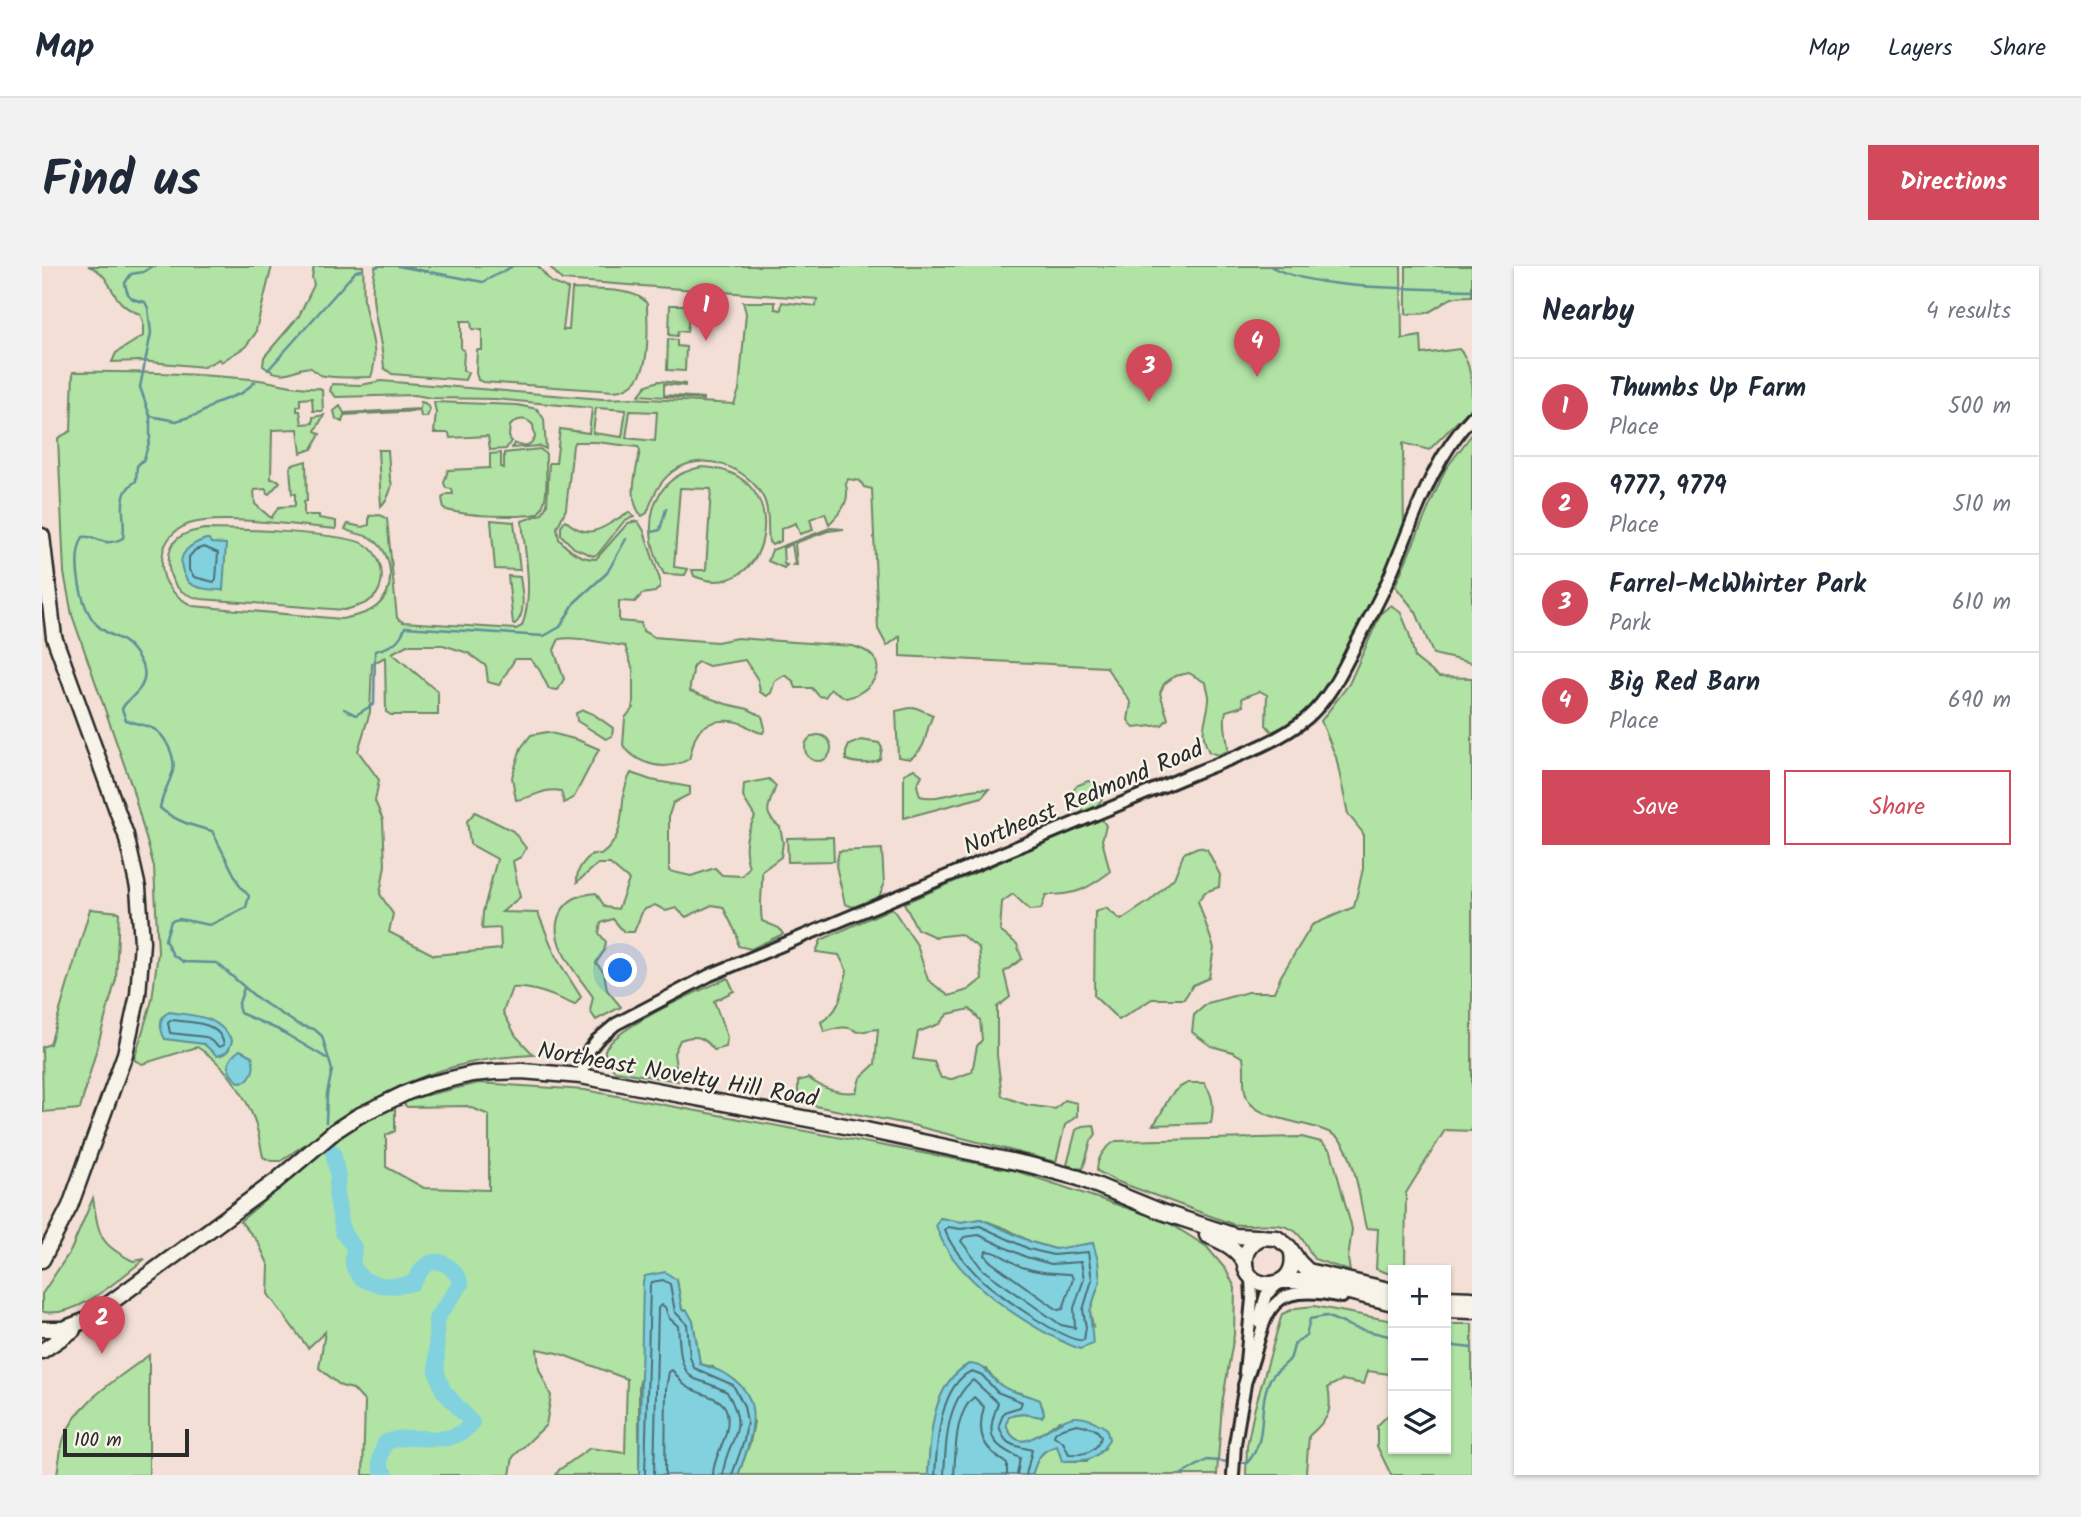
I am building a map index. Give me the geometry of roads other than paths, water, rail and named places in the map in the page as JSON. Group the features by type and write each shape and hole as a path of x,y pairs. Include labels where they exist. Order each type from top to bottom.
{"main road":[{"path":"42,536 44,572 54,638 130,848 138,888 142,942 138,995 125,1054 70,1206 42,1260"},
{"name":"Northeast Novelty Hill Road","path":"42,1329 63,1329 87,1320 276,1181 335,1131 380,1105 430,1084 472,1074 522,1071 581,1076 856,1128 1079,1178 1162,1212 1235,1236 1262,1237"},
{"name":"Northeast Novelty Hill Road","path":"1162,1212 1230,1246 1245,1263"},
{"path":"1388,1290 1308,1270 1283,1241 1269,1236 1262,1237 1249,1247 1245,1263 1251,1278 1265,1284 1305,1282 1388,1304"},
{"path":"1280,1282 1292,1267 1292,1253"},
{"path":"1451,1298 1472,1299"},
{"path":"1451,1310 1472,1311"},
{"path":"42,1351 87,1320"}],"street":[{"name":"Northeast Redmond Road","path":"581,1076 587,1053 597,1040 626,1019 701,979 1210,767 1274,739 1304,720 1321,705 1337,682 1385,586 1435,468 1459,431 1472,417"},
{"path":"1233,1475 1252,1299 1251,1278"},
{"path":"1244,1385 1262,1303 1271,1289 1280,1282"},
{"path":"1244,1385 1266,1314 1283,1298 1292,1294 1320,1293 1388,1304"}],"water":[{"path":"206,539 211,543 226,544 223,590 196,586 188,582 183,573 183,555 195,544"},
{"path":"170,1012 213,1021 232,1040 229,1049 217,1056 204,1044 165,1039 161,1020"},
{"path":"240,1050 252,1056 254,1067 246,1081 239,1082 231,1074 229,1066 232,1057"},
{"path":"940,1218 961,1222 981,1219 1031,1242 1055,1249 1093,1243 1100,1281 1090,1311 1093,1344 1080,1349 1039,1329 995,1300 975,1283 944,1245 936,1225"},
{"path":"665,1272 677,1280 682,1310 687,1310 693,1321 700,1364 737,1381 747,1393 752,1406 750,1438 738,1475 639,1475 643,1282 645,1276"},
{"path":"969,1364 985,1369 1006,1389 1040,1400 1044,1414 1042,1417 1023,1414 1009,1416 1006,1424 1012,1435 1019,1440 1036,1437 1065,1420 1078,1417 1106,1428 1109,1439 1105,1447 1090,1459 1070,1461 1062,1461 1057,1446 1051,1448 1040,1456 1032,1475 928,1475 932,1429 940,1398 956,1373"}],"waterway":[{"path":"153,266 143,272 131,274 125,283 130,297 145,302 148,308 151,333 140,387 150,416 150,439 144,459 137,466 136,481 129,487 123,500 123,538 105,542 83,537 78,557 79,582 86,607 97,625 129,645 144,668 143,683 122,709 126,720 157,731 170,750 173,771 160,808 178,820 212,831 240,886 249,896 246,907 210,925 179,919 171,921 165,940 173,955 184,962 217,963 258,999 322,1036 332,1070 327,1094 326,1122"},
{"path":"375,267 379,266"},
{"path":"398,266 483,282 513,266"},
{"path":"1270,266 1289,274 1339,284 1472,290"},
{"path":"268,370 356,271 361,270"},
{"path":"150,416 176,421 199,414 218,402 242,393 255,382"},
{"path":"652,532 660,530 666,509"},
{"path":"344,709 356,715 374,704 375,651 394,643 405,627 544,636 560,627 575,602 607,573 626,539"},
{"path":"244,988 238,1006 240,1013 279,1030 328,1059"},
{"path":"333,1152 343,1233 354,1247 353,1264 356,1272 369,1282 387,1286 405,1285 413,1283 428,1264 440,1262 455,1273 461,1284 436,1319 437,1373 443,1390 472,1423 463,1432 453,1436 396,1439 385,1443 380,1463 386,1475"},
{"path":"1236,1462 1247,1463 1254,1454 1260,1435 1268,1384 1290,1359 1295,1343 1306,1336 1310,1319 1326,1316 1355,1328 1388,1336"},
{"path":"1451,1346 1472,1348"},
{"path":"1180,1475 1207,1460 1230,1462"}],"place":[{"name":"Thumbs Up Farm","path":"706,341"},
{"name":"Big Red Barn","path":"1257,377"},
{"name":"Farrel-McWhirter Park","path":"1149,402"},
{"name":"9777, 9779","path":"102,1354"}]}
